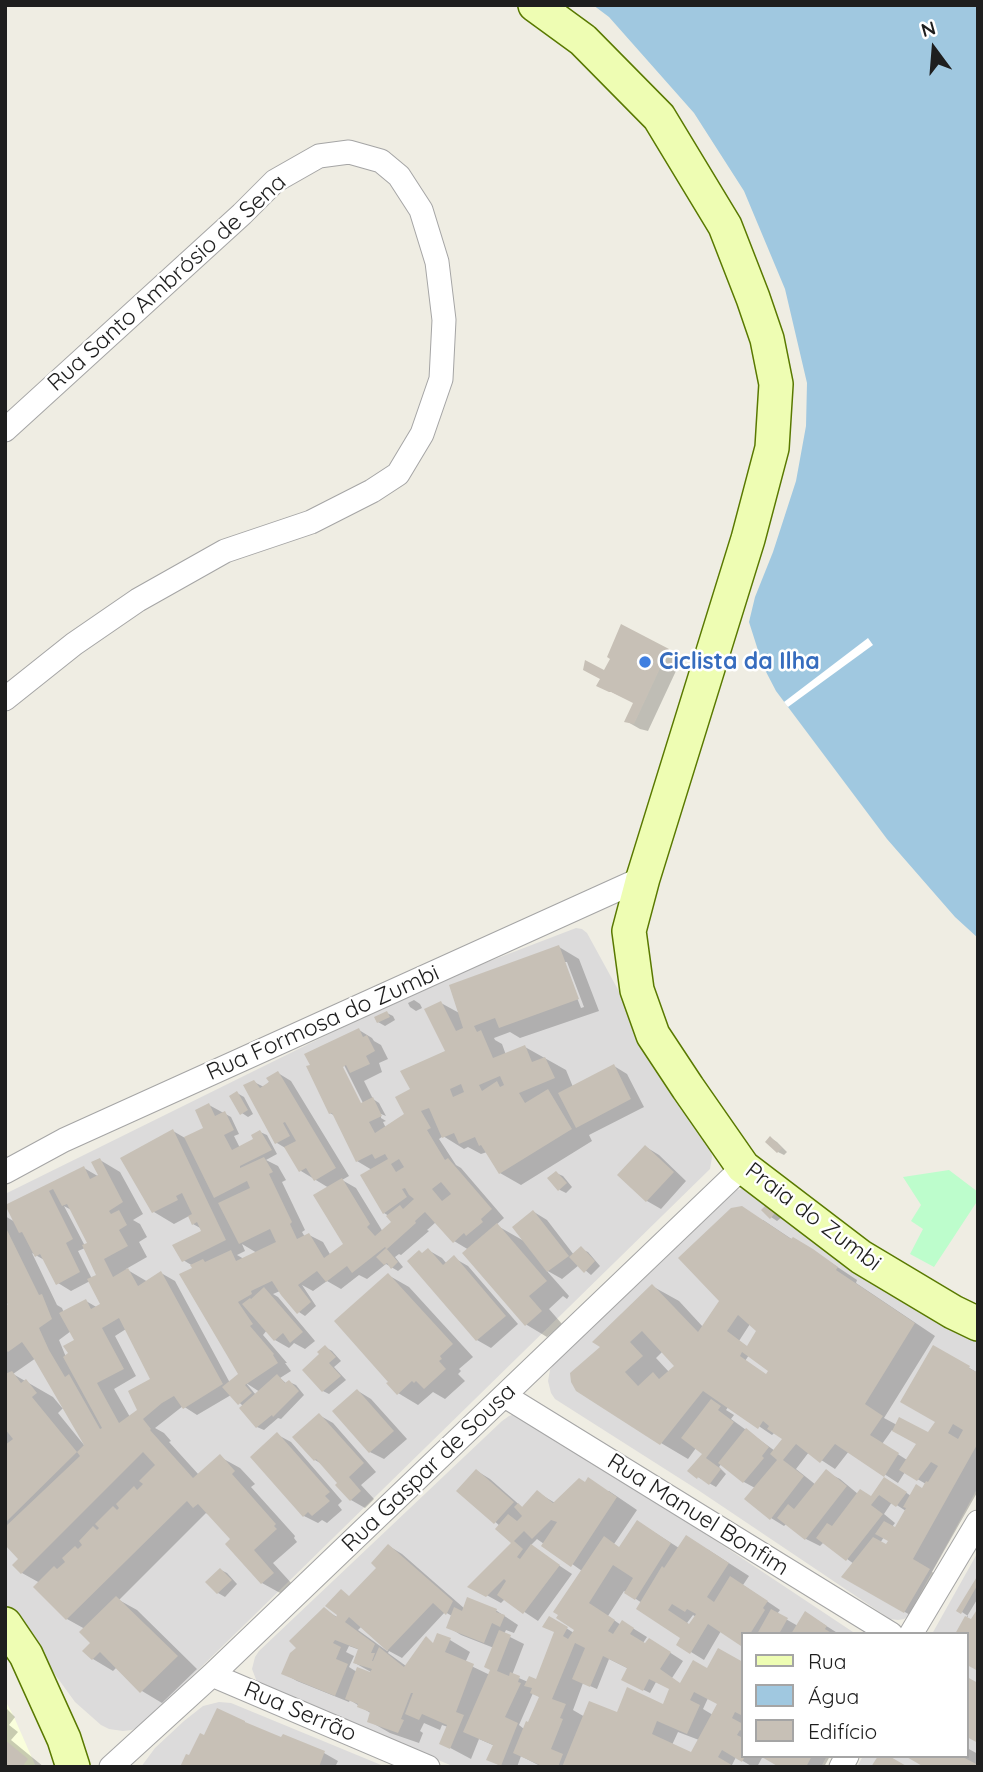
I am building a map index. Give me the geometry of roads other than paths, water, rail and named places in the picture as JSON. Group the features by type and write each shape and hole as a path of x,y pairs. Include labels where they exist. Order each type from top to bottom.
{"main road":[{"name":"Praia do Zumbi","path":"535,5 583,40 659,117 724,226 763,328 776,384 772,448 748,538 629,931 637,990 653,1035 743,1167 860,1257 978,1324"},
{"path":"5,1624 26,1655 64,1739 73,1767"}],"street":[{"name":"Rua Santo Ambrósio de Sena","path":"5,430 275,181 319,156 349,152 380,161 399,176 421,210 439,274 444,320 441,379 422,434 398,474 372,491 310,522 225,551 138,600 74,644 5,699"},
{"name":"Rua Formosa do Zumbi","path":"5,1172 64,1140 643,878"},
{"name":"Rua Gaspar de Sousa","path":"111,1767 212,1675 743,1167"},
{"name":"Rua Manuel Bonfim","path":"505,1396 888,1632"},
{"path":"912,1632 978,1522"},
{"name":"Rua Serrão","path":"212,1675 428,1767"}],"water":[{"path":"593,5 978,5 978,938 955,917 887,839 776,691 763,666 749,622 755,597 796,481 806,426 807,383 785,289 744,191 694,113 609,17"}],"place":[{"name":"Ciclista da Ilha","path":"645,662"}]}
